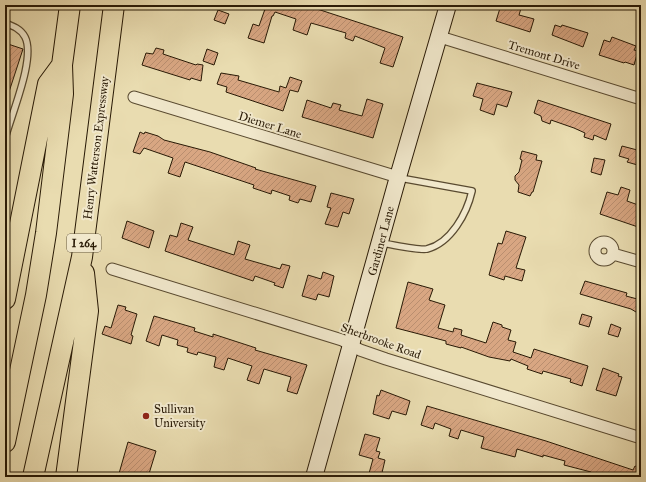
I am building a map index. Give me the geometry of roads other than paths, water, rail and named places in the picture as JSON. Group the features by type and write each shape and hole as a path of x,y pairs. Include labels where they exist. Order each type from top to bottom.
{"highway":[{"path":"5,442 36,295 46,233 63,94 62,65 70,5"},
{"name":"Henry Watterson Expressway","path":"33,477 82,257 114,5"},
{"path":"5,299 48,84 62,65"},
{"path":"66,477 88,311 82,257"}],"main road":[{"name":"Gardiner Lane","path":"314,477 398,177 440,37 444,6"}],"street":[{"name":"Tremont Drive","path":"440,37 641,99"},
{"name":"Diemer Lane","path":"134,97 398,177"},
{"path":"613,254 641,262"},
{"name":"Sherbrooke Road","path":"112,269 342,340 393,361 641,438"}],"lane":[{"path":"5,23 16,27 25,35 29,52 26,71 5,139"},
{"path":"380,243 427,249 442,241 454,229 469,205 472,191 398,177"}],"place":[{"name":"Sullivan University","path":"146,416"}]}
